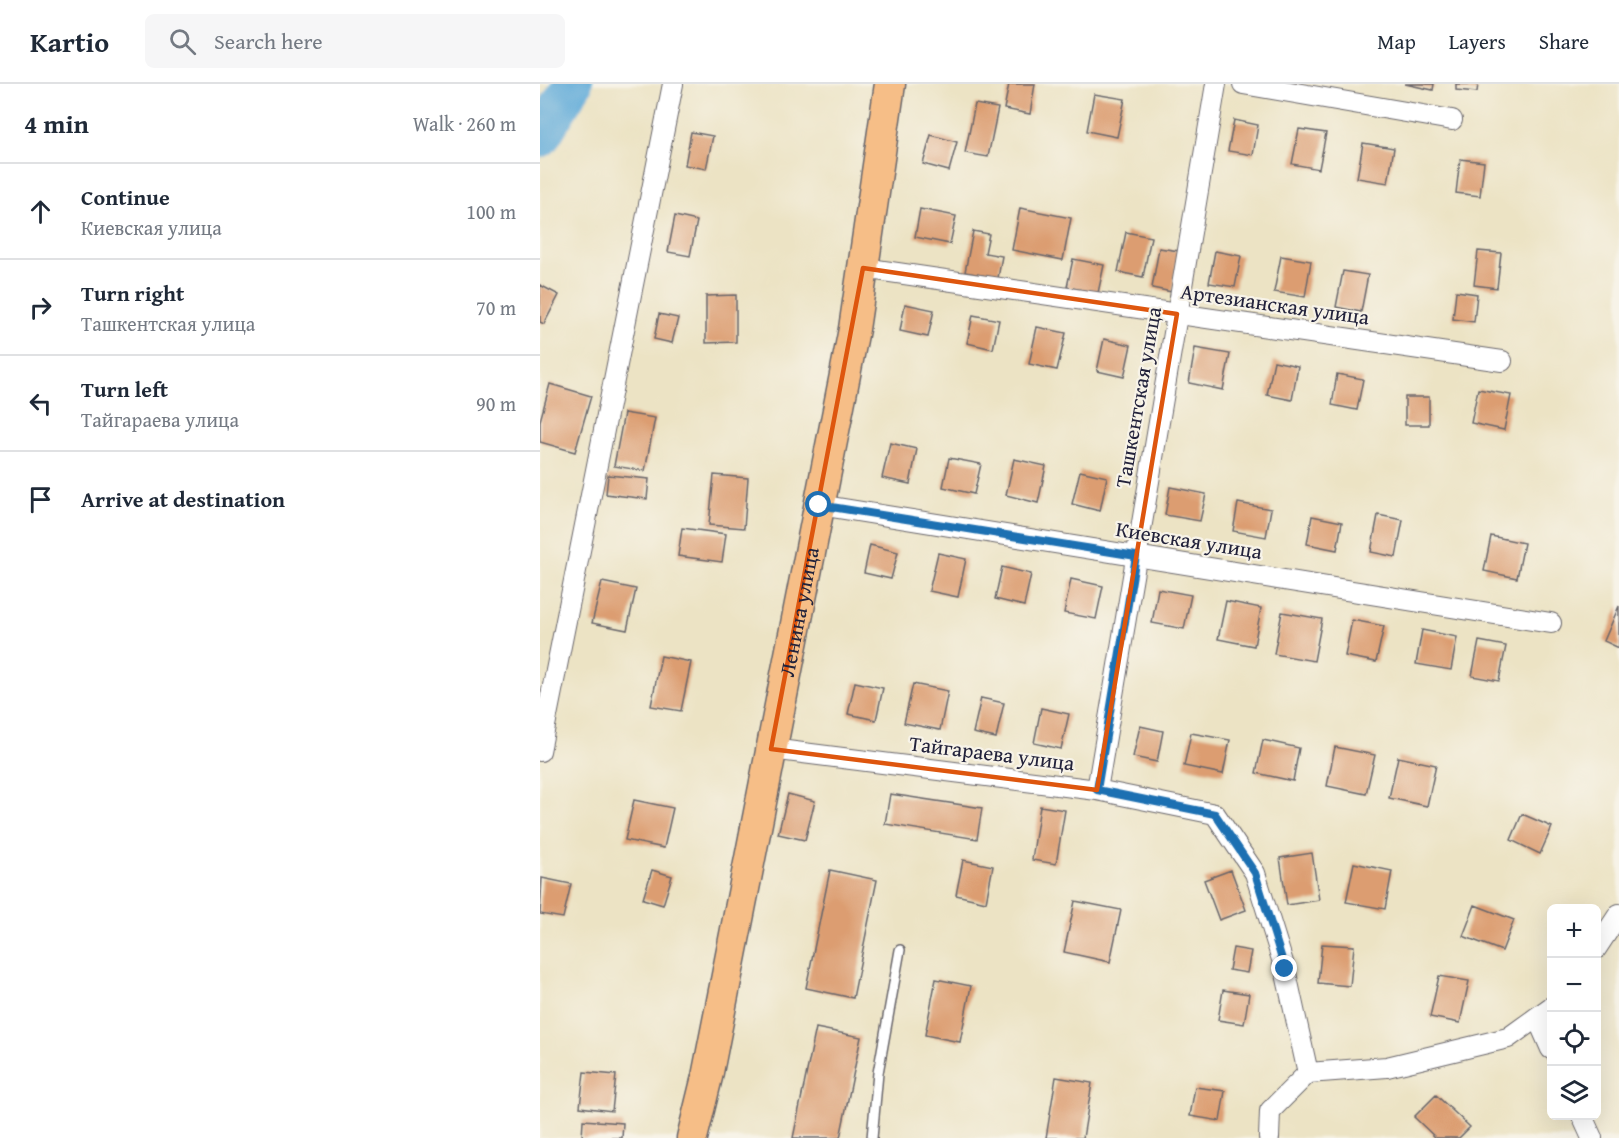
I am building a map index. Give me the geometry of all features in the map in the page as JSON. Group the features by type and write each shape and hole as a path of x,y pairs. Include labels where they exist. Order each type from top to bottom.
{"main road":[{"name":"Ленина улица","path":"692,1138 707,1077 819,505 863,267 890,84"}],"street":[{"path":"540,752 673,84"},
{"name":"Ташкентская улица","path":"1097,790 1216,84"},
{"path":"1242,84 1452,120"},
{"name":"Артезианская улица","path":"863,267 1502,361"},
{"name":"Киевская улица","path":"819,505 1551,623"},
{"name":"Тайгараева улица","path":"771,749 1097,790 1215,814 1255,873 1285,969 1308,1073"},
{"path":"1601,941 1619,914"},
{"path":"1269,1138 1270,1111 1308,1073 1387,1067 1508,1038 1544,1012 1547,1028"},
{"path":"1584,1120 1592,1138"}],"lane":[{"path":"872,1138 878,1073 900,950"}],"highlighted area":[{"path":"863,268 1177,314 1097,790 771,749"}],"building":[{"path":"1009,84 1035,84 1030,114 1004,109"},
{"path":"1405,84 1434,84 1433,90"},
{"path":"1456,84 1478,84 1477,92 1456,90"},
{"path":"1094,94 1125,99 1117,137 1087,131"},
{"path":"975,104 998,108 988,157 965,153"},
{"path":"1234,120 1258,125 1253,155 1228,151"},
{"path":"1299,129 1326,133 1319,169 1292,164"},
{"path":"691,132 713,136 706,169 685,165"},
{"path":"931,135 957,142 949,171 923,164"},
{"path":"1363,143 1394,148 1388,183 1357,178"},
{"path":"1460,159 1484,162 1480,196 1456,193"},
{"path":"1020,208 1071,218 1063,260 1012,250"},
{"path":"920,209 956,216 950,244 915,237"},
{"path":"675,216 697,221 690,256 668,252"},
{"path":"973,231 989,234 985,253 1002,256 998,278 965,272"},
{"path":"1126,232 1151,237 1143,277 1118,272"},
{"path":"1159,248 1179,251 1172,292 1152,288"},
{"path":"1215,251 1241,256 1235,287 1209,283"},
{"path":"1478,251 1501,253 1497,288 1474,285"},
{"path":"1281,256 1311,261 1305,297 1274,292"},
{"path":"1073,259 1104,265 1098,293 1067,287"},
{"path":"1343,271 1368,275 1361,312 1336,307"},
{"path":"540,285 559,295 544,324 540,322"},
{"path":"1456,291 1477,294 1474,322 1453,319"},
{"path":"736,295 736,342 706,343 706,296"},
{"path":"905,304 934,310 928,337 900,331"},
{"path":"659,314 678,318 672,343 654,339"},
{"path":"973,315 999,320 993,349 967,343"},
{"path":"1037,327 1066,333 1057,370 1029,364"},
{"path":"1104,339 1131,345 1124,377 1097,371"},
{"path":"1195,348 1230,354 1223,390 1189,383"},
{"path":"1274,361 1298,366 1292,400 1267,395"},
{"path":"1337,374 1363,379 1357,410 1332,405"},
{"path":"550,384 591,396 575,452 540,442 540,421"},
{"path":"1478,389 1511,395 1504,430 1471,423"},
{"path":"1405,397 1429,397 1429,425 1405,425"},
{"path":"624,413 655,418 645,471 614,466"},
{"path":"890,443 917,449 910,484 882,478"},
{"path":"949,458 981,464 974,494 943,487"},
{"path":"1014,459 1046,466 1038,503 1006,495"},
{"path":"1080,471 1107,477 1100,511 1072,504"},
{"path":"608,475 649,479 647,499 606,494"},
{"path":"714,475 748,478 744,528 709,525"},
{"path":"1170,487 1206,494 1200,521 1165,515"},
{"path":"1238,503 1271,509 1266,537 1233,531"},
{"path":"1378,515 1403,520 1396,557 1371,552"},
{"path":"1312,516 1342,522 1337,550 1307,544"},
{"path":"682,528 726,534 722,562 678,556"},
{"path":"1491,536 1524,543 1517,578 1484,571"},
{"path":"870,545 898,552 891,579 864,573"},
{"path":"938,553 966,559 958,597 929,591"},
{"path":"1002,567 1031,574 1024,606 995,599"},
{"path":"1071,579 1103,586 1096,619 1064,613"},
{"path":"602,582 636,589 627,630 592,623"},
{"path":"1158,589 1191,595 1184,629 1152,623"},
{"path":"1226,601 1261,608 1254,646 1218,639"},
{"path":"1619,606 1619,648 1604,641"},
{"path":"1282,612 1322,619 1314,661 1274,654"},
{"path":"1352,620 1384,626 1376,662 1345,656"},
{"path":"1422,630 1457,637 1451,670 1416,664"},
{"path":"1479,641 1506,646 1499,681 1472,676"},
{"path":"661,656 691,662 681,711 651,706"},
{"path":"855,682 883,688 876,720 848,714"},
{"path":"913,684 948,691 940,730 904,723"},
{"path":"981,698 1004,703 996,738 973,733"},
{"path":"1041,708 1069,714 1061,749 1034,743"},
{"path":"1140,726 1163,731 1157,762 1133,757"},
{"path":"1191,733 1230,740 1223,774 1184,766"},
{"path":"1263,740 1299,748 1293,781 1256,773"},
{"path":"1335,747 1375,755 1366,794 1327,786"},
{"path":"1398,757 1436,765 1427,806 1389,798"},
{"path":"788,794 815,801 805,840 778,834"},
{"path":"890,794 982,808 977,839 885,824"},
{"path":"634,800 673,808 664,848 625,840"},
{"path":"1040,806 1065,810 1056,864 1032,860"},
{"path":"1522,814 1552,827 1540,854 1511,840"},
{"path":"1312,853 1319,900 1287,905 1280,858"},
{"path":"963,860 993,866 986,902 956,895"},
{"path":"1354,863 1392,871 1385,909 1346,902"},
{"path":"652,870 672,876 663,905 643,899"},
{"path":"830,870 877,880 853,998 806,988"},
{"path":"1231,870 1246,910 1219,920 1204,880"},
{"path":"542,878 571,884 563,918 540,914"},
{"path":"1075,901 1121,910 1110,962 1064,952"},
{"path":"1475,905 1514,920 1502,951 1463,936"},
{"path":"1322,944 1354,946 1350,986 1318,983"},
{"path":"1233,948 1251,951 1247,973 1229,970"},
{"path":"1439,976 1469,981 1460,1023 1430,1017"},
{"path":"936,979 971,986 960,1042 925,1035"},
{"path":"1223,990 1249,994 1244,1024 1218,1020"},
{"path":"816,1028 861,1037 840,1138 793,1138"},
{"path":"584,1072 616,1075 612,1111 580,1107"},
{"path":"1056,1077 1092,1083 1083,1138 1046,1138"},
{"path":"1195,1087 1225,1091 1220,1121 1190,1116"},
{"path":"1436,1095 1470,1127 1459,1138 1436,1138 1414,1117"},
{"path":"583,1120 623,1123 622,1138 582,1138"}],"waterway":[{"path":"540,138 573,84"}],"route":[{"path":"819,505 1136,556 1097,790 1215,814 1255,873 1285,969"}]}
